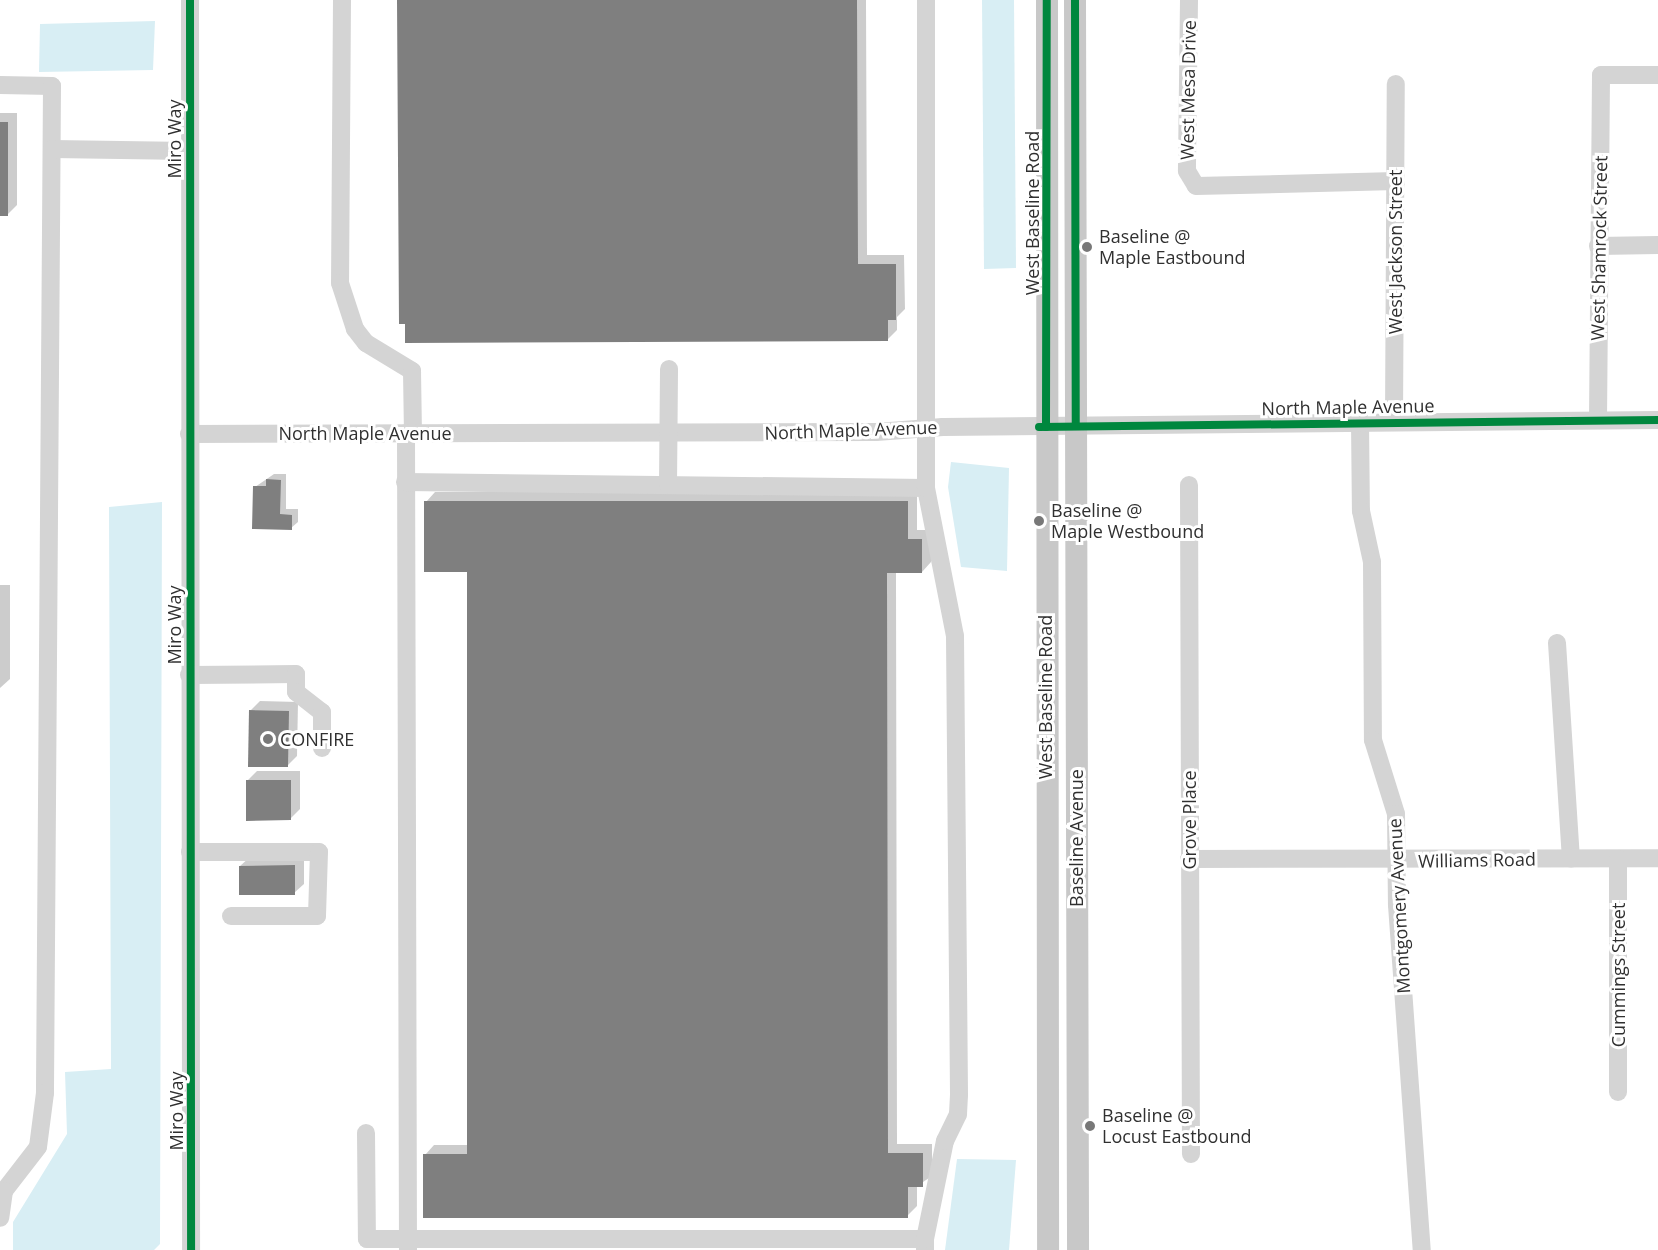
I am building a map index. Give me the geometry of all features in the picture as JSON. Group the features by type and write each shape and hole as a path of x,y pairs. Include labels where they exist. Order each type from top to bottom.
{"main road":[{"name":"West Baseline Road","path":"1047,0 1048,1250"},
{"path":"1075,0 1076,426"},
{"name":"Baseline Avenue","path":"1076,426 1078,1250"}],"street":[{"name":"Miro Way","path":"189,0 191,1250"},
{"path":"342,0 340,283 355,328 366,344 412,372 405,482 408,573 408,1244"},
{"path":"366,1133 367,1239 408,1244 925,1244 945,1141 958,1114 959,1095 955,636 926,488 926,0"},
{"name":"West Mesa Drive","path":"1189,0 1187,155 1191,179 1196,186 1208,188 1396,181"},
{"name":"West Shamrock Street","path":"1598,420 1601,75 1658,75"},
{"name":"West Jackson Street","path":"1394,421 1396,84"},
{"path":"0,85 52,86 45,1093 38,1147 2,1191 0,1218"},
{"path":"52,149 189,151"},
{"path":"1598,246 1658,245"},
{"path":"668,485 669,369"},
{"name":"North Maple Avenue","path":"189,434 876,432 927,428 1394,421 1658,420"},
{"name":"Montgomery Avenue","path":"1360,422 1361,512 1372,562 1373,740 1396,814 1396,861 1422,1250"},
{"path":"405,482 926,488"},
{"name":"Grove Place","path":"1189,485 1191,1155"},
{"path":"1557,643 1570,859"},
{"path":"189,675 296,674 296,692 322,712 322,748"},
{"path":"190,852 319,852 317,916 231,916"},
{"name":"Cummings Street","path":"1618,858 1618,1092"},
{"name":"Williams Road","path":"1189,859 1396,861 1658,858"}],"water":[{"path":"982,0 1014,0 1016,268 984,269"},
{"path":"155,21 153,70 39,72 40,24"},
{"path":"951,462 1009,468 1007,571 961,567 948,487"},
{"path":"162,502 160,1244 154,1250 13,1250 13,1222 67,1134 65,1072 111,1069 109,507"},
{"path":"957,1159 1016,1160 1009,1250 945,1250"}],"building":[{"path":"397,0 857,0 858,264 896,264 896,320 888,320 888,341 405,343 405,324 399,324"},
{"path":"0,122 8,122 8,216 0,216"},
{"path":"266,479 281,480 280,514 292,515 292,530 252,529 253,486 266,486"},
{"path":"424,501 908,501 908,539 922,539 922,573 887,573 888,1153 923,1153 923,1187 908,1187 908,1218 423,1218 423,1154 467,1154 467,572 424,572"},
{"name":"CONFIRE","path":"249,710 289,711 288,767 248,767"},
{"path":"246,780 291,780 291,820 246,821"},
{"path":"295,865 295,895 239,895 239,866"}],"cycle path":[{"path":"190,0 191,1250"},
{"path":"1046,427 1047,0"},
{"path":"1075,0 1076,426"},
{"path":"1039,427 1658,420"}],"place":[{"name":"Baseline @ Maple Eastbound","path":"1087,247"},
{"name":"Baseline @ Maple Westbound","path":"1039,521"},
{"name":"CONFIRE","path":"268,739"},
{"name":"Baseline @ Locust Eastbound","path":"1090,1126"}]}
